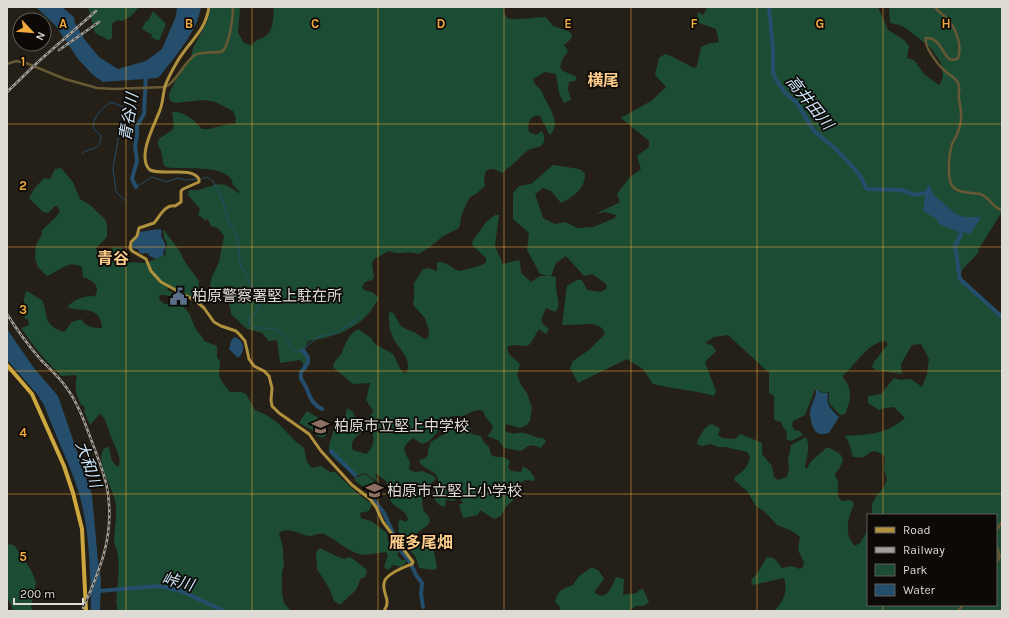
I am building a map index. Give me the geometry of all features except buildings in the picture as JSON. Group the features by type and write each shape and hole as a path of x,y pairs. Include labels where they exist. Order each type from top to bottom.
{"highway":[{"path":"7,365 32,394 64,466 73,493 82,529 86,611"}],"main road":[{"path":"209,7 199,34 176,62 164,87 159,111 147,139 146,164 148,168 154,172 190,173 197,176 199,179 197,184 181,191 182,199 178,205 167,206 154,223 139,228 137,236 131,242 131,250 146,259 151,271 161,282 196,301 204,308 214,322 236,331 240,335 245,341 249,359 254,366 264,371 269,376 272,388 272,406 309,434 321,451 347,480 370,499 376,507 383,522 407,556 412,560 410,564 398,569 385,580 384,585 388,604 384,611"}],"street":[{"path":"7,64 16,61 26,63 87,86 97,88 164,87 170,85 184,65 195,55 201,53 220,52 224,49 234,16 233,7"},
{"path":"935,7 951,24 960,49 958,58 951,60 947,58 937,41 931,38 926,38 925,40 925,44 941,67 956,78 959,85 961,124 951,150 949,178 955,189 962,192 981,194 996,208 1002,210"},
{"path":"997,548 1000,557 997,561"}],"green space":[{"path":"88,7 139,7 131,16 122,21 117,20 112,24 112,38 109,40 95,33"},
{"path":"211,7 240,7 238,32 243,42 252,46 255,42 265,37 271,29 274,7 505,7 503,11 507,18 521,19 546,17 553,26 568,31 572,35 571,39 564,45 568,51 562,60 560,67 563,71 577,77 575,81 569,82 568,89 571,100 564,103 559,93 556,74 545,72 533,79 541,91 555,121 555,126 550,135 540,116 534,116 528,125 529,132 536,135 542,131 544,142 541,146 528,150 502,173 492,169 486,171 484,178 485,186 470,197 462,214 459,228 443,236 429,248 418,254 389,251 374,259 372,264 374,277 372,280 365,282 362,287 364,290 372,292 379,298 370,312 359,323 341,333 308,341 305,348 310,362 306,370 303,370 303,363 300,360 280,363 277,340 269,341 262,333 247,329 231,314 231,309 227,301 210,286 211,279 219,262 224,236 218,228 211,226 207,218 207,220 204,220 198,215 200,209 188,195 189,190 199,190 217,184 226,185 239,193 240,192 233,185 230,178 224,173 215,170 166,167 163,164 161,151 158,145 160,138 174,127 172,112 184,114 202,129 226,124 235,124 236,118 233,111 215,102 204,100 174,103 169,97 179,73 190,61 193,48 207,22"},
{"path":"708,7 878,7 888,30 904,40 909,46 907,58 914,60 924,74 939,85 943,76 941,63 930,47 904,27 890,23 889,7 1002,7 1002,213 978,250 979,252 962,270 960,279 1002,317 1002,611 773,611 780,604 784,596 786,587 784,578 753,585 751,582 752,579 757,574 767,557 774,558 782,568 791,566 800,569 803,567 804,562 798,550 800,537 792,531 777,525 765,512 756,506 747,491 734,480 735,477 743,471 748,464 750,457 747,452 718,447 711,444 702,446 697,444 703,431 710,424 720,429 718,435 722,438 735,439 740,434 760,442 762,443 762,454 772,466 774,477 778,480 787,477 791,445 806,437 808,449 805,468 807,468 813,459 826,448 830,448 839,453 843,459 842,464 835,474 838,482 838,495 842,501 851,500 854,504 850,515 848,531 851,541 855,546 861,542 867,531 867,606 997,606 997,514 872,514 872,504 887,480 884,469 885,457 874,451 862,457 853,457 848,440 844,436 877,433 891,427 905,418 894,407 879,410 868,403 868,396 881,394 894,378 900,380 911,379 922,387 927,374 929,359 921,344 912,345 901,364 902,374 876,370 872,367 874,362 888,344 885,341 867,350 843,375 850,391 849,403 845,414 840,415 829,403 829,392 823,393 819,390 815,390 805,415 793,421 792,425 794,430 800,431 803,435 791,441 786,439 787,432 781,422 774,420 774,396 769,393 769,373 728,335 714,337 705,343 712,345 716,351 705,362 716,391 714,396 653,384 643,369 627,359 578,383 570,368 573,361 589,350 605,334 602,328 594,324 562,325 567,286 577,280 582,280 587,290 601,292 607,288 606,284 592,274 584,276 566,256 556,263 551,276 556,277 558,306 555,312 546,308 541,320 549,329 546,334 539,329 530,344 527,346 513,345 507,347 509,354 520,364 517,374 521,385 527,393 532,408 530,421 527,425 520,428 506,424 505,431 513,434 524,433 538,438 543,438 546,441 541,448 530,445 521,451 504,448 498,440 487,436 491,432 493,426 483,411 480,410 462,416 451,417 445,421 431,440 427,442 422,444 413,438 406,444 404,450 410,462 409,469 414,472 422,471 434,476 436,479 424,490 422,497 423,510 429,517 430,522 416,534 415,537 418,542 422,544 433,546 437,568 434,570 419,568 414,554 402,545 398,522 399,519 406,522 408,519 402,511 392,503 386,481 375,473 378,482 365,473 356,476 337,461 330,453 329,446 333,431 340,427 344,422 347,408 353,412 357,422 367,426 352,443 353,450 366,454 371,449 373,442 373,436 369,430 367,420 373,412 366,400 370,383 353,384 333,367 334,362 342,352 350,336 358,329 371,338 376,345 393,354 401,370 404,373 407,372 408,366 406,357 391,333 389,313 391,312 394,314 400,325 406,329 414,332 424,339 428,338 429,330 425,318 413,303 414,283 423,269 428,268 437,271 437,262 446,263 459,271 486,263 486,258 473,246 472,242 486,222 495,215 499,215 495,246 503,264 519,260 521,273 531,282 540,276 549,276 540,274 527,250 529,233 513,219 513,193 519,186 531,184 553,165 580,169 585,174 583,184 578,192 565,201 561,203 551,191 543,188 535,194 543,218 555,224 565,222 577,228 593,227 615,218 616,215 605,212 596,214 620,202 617,194 629,178 641,169 637,156 649,147 649,141 620,117 651,101 666,87 655,75 659,58 665,54 694,68 697,66 701,47 719,42 716,29 696,22 698,12 703,15"},
{"path":"153,11 166,24 159,41 151,37 152,35 142,29"},
{"path":"61,168 73,182 80,199 90,205 105,219 107,224 107,237 96,248 96,250 102,254 118,247 124,249 123,256 126,262 145,263 166,255 165,252 167,243 164,238 164,230 199,281 199,301 198,302 169,285 167,290 172,292 174,296 160,295 159,298 161,301 166,304 179,305 185,308 204,341 217,346 217,357 220,362 219,375 222,382 230,392 241,392 246,394 255,410 278,423 304,448 307,462 312,468 321,466 330,472 335,472 357,493 372,504 369,511 360,513 361,518 371,521 387,533 388,542 394,544 399,551 397,555 402,560 407,562 401,567 393,565 388,570 384,567 388,555 386,552 363,555 350,550 324,534 320,533 309,536 286,530 279,533 283,548 284,565 282,572 282,593 284,603 291,611 117,611 116,603 119,563 118,553 114,542 116,508 114,497 101,460 104,448 109,447 112,460 118,467 120,460 118,453 106,421 102,415 100,414 90,425 84,411 85,409 83,405 81,405 77,394 77,376 61,376 30,341 21,328 29,325 28,319 25,319 24,300 27,291 43,301 48,321 53,327 64,332 72,322 81,319 85,324 96,328 102,328 101,320 94,312 67,307 80,298 95,296 97,292 95,284 83,277 82,267 73,264 68,265 47,276 38,267 35,259 36,245 42,234 42,230 56,217 60,211 57,206 55,206 48,213 43,212 29,198 34,189 44,178 50,179 55,169"},
{"path":"307,411 328,424 327,434 323,438 317,436 312,430 299,423"},
{"path":"466,421 470,424 471,434 481,436 483,441 489,447 491,455 502,457 510,461 508,468 512,471 521,472 523,466 530,471 535,478 534,481 526,480 513,486 511,490 513,500 505,508 501,516 494,519 480,510 478,515 463,518 459,505 463,503 458,495 456,496 455,501 446,500 445,507 439,505 434,497 434,491 438,484 437,476 423,466 419,460 424,459 428,455 431,442 449,431 454,426"},
{"path":"365,474 376,482 369,491 355,481 354,478"},
{"path":"7,544 14,545 31,570 36,582 31,608 34,611 10,611 13,609 7,597"},
{"path":"320,548 344,559 350,557 366,569 367,573 364,578 361,578 356,590 340,605 334,601 330,590 317,569 316,552"},
{"path":"592,567 599,571 604,579 595,593 603,596 606,594 611,588 616,577 624,579 623,595 637,593 639,590 643,589 649,602 644,606 636,606 628,611 560,611 560,607 555,602 559,592 573,585 579,576"}],"water":[{"path":"36,7 62,7 74,17 75,23 85,40 99,57 118,69 146,61 162,49 176,16 177,7 201,7 199,16 191,34 161,75 157,78 103,82 93,75 78,59 52,22 52,12 41,12"},
{"path":"928,185 931,187 933,194 956,214 964,217 981,218 970,234 963,232 959,234 959,232 939,224 935,218 923,210 925,195 923,194"},
{"path":"160,229 162,231 161,236 165,245 163,252 164,255 157,259 149,256 149,254 138,252 139,250 134,248 133,251 131,246 139,232"},
{"path":"7,329 34,368 58,396 92,495 101,579 100,611 91,611 90,563 87,531 81,499 69,464 44,405 37,394 7,360"},
{"path":"234,337 238,338 243,346 241,355 238,358 229,349 231,341"},
{"path":"816,390 822,393 828,393 828,404 839,417 829,433 819,434 815,431 812,425 810,413"}],"waterway":[{"name":"高井田川","path":"769,7 774,76 785,93 797,103 814,131 837,150 859,174 867,189 901,190 915,195 923,193"},
{"name":"青谷川","path":"136,187 132,179 137,161 135,146 137,126 144,114 146,74"},
{"path":"82,153 99,145 101,136 93,128 93,124 101,110 111,102 126,108 127,110 120,129 113,168 116,192 126,201"},
{"path":"136,187 152,177 167,182 178,178 186,180 197,179"},
{"path":"201,179 207,177 213,181 223,201 227,217 238,238 240,263 251,284 259,307 249,320 250,325 257,328 272,328 278,330 296,352 302,350 318,337 336,333 360,317"},
{"name":"高井田川","path":"961,234 955,246 960,279 1002,317"},
{"name":"青谷川","path":"302,350 307,356 308,361 301,372 301,379 313,402 322,409"},
{"name":"青谷川","path":"331,451 355,475"},
{"name":"青谷川","path":"374,500 384,513 393,533"},
{"name":"青谷川","path":"398,547 410,562 416,575 422,583 421,594 423,607"},
{"name":"峠川","path":"99,591 159,586 181,591 224,611"}],"railway":[{"path":"7,92 39,61 96,11"},
{"path":"59,50 99,22"},
{"path":"7,314 27,343 66,387 74,400 87,428 106,481 109,510 107,539 100,567 83,608"}],"place":[{"name":"柏原警察署堅上駐在所","path":"179,296"},
{"name":"柏原市立堅上中学校","path":"321,426"},
{"name":"柏原市立堅上小学校","path":"374,491"}],"district":[{"name":"横尾","path":"603,80"},
{"name":"青谷","path":"113,258"},
{"name":"雁多尾畑","path":"421,542"}],"water label":[{"name":"大和川","path":"89,464"}]}
